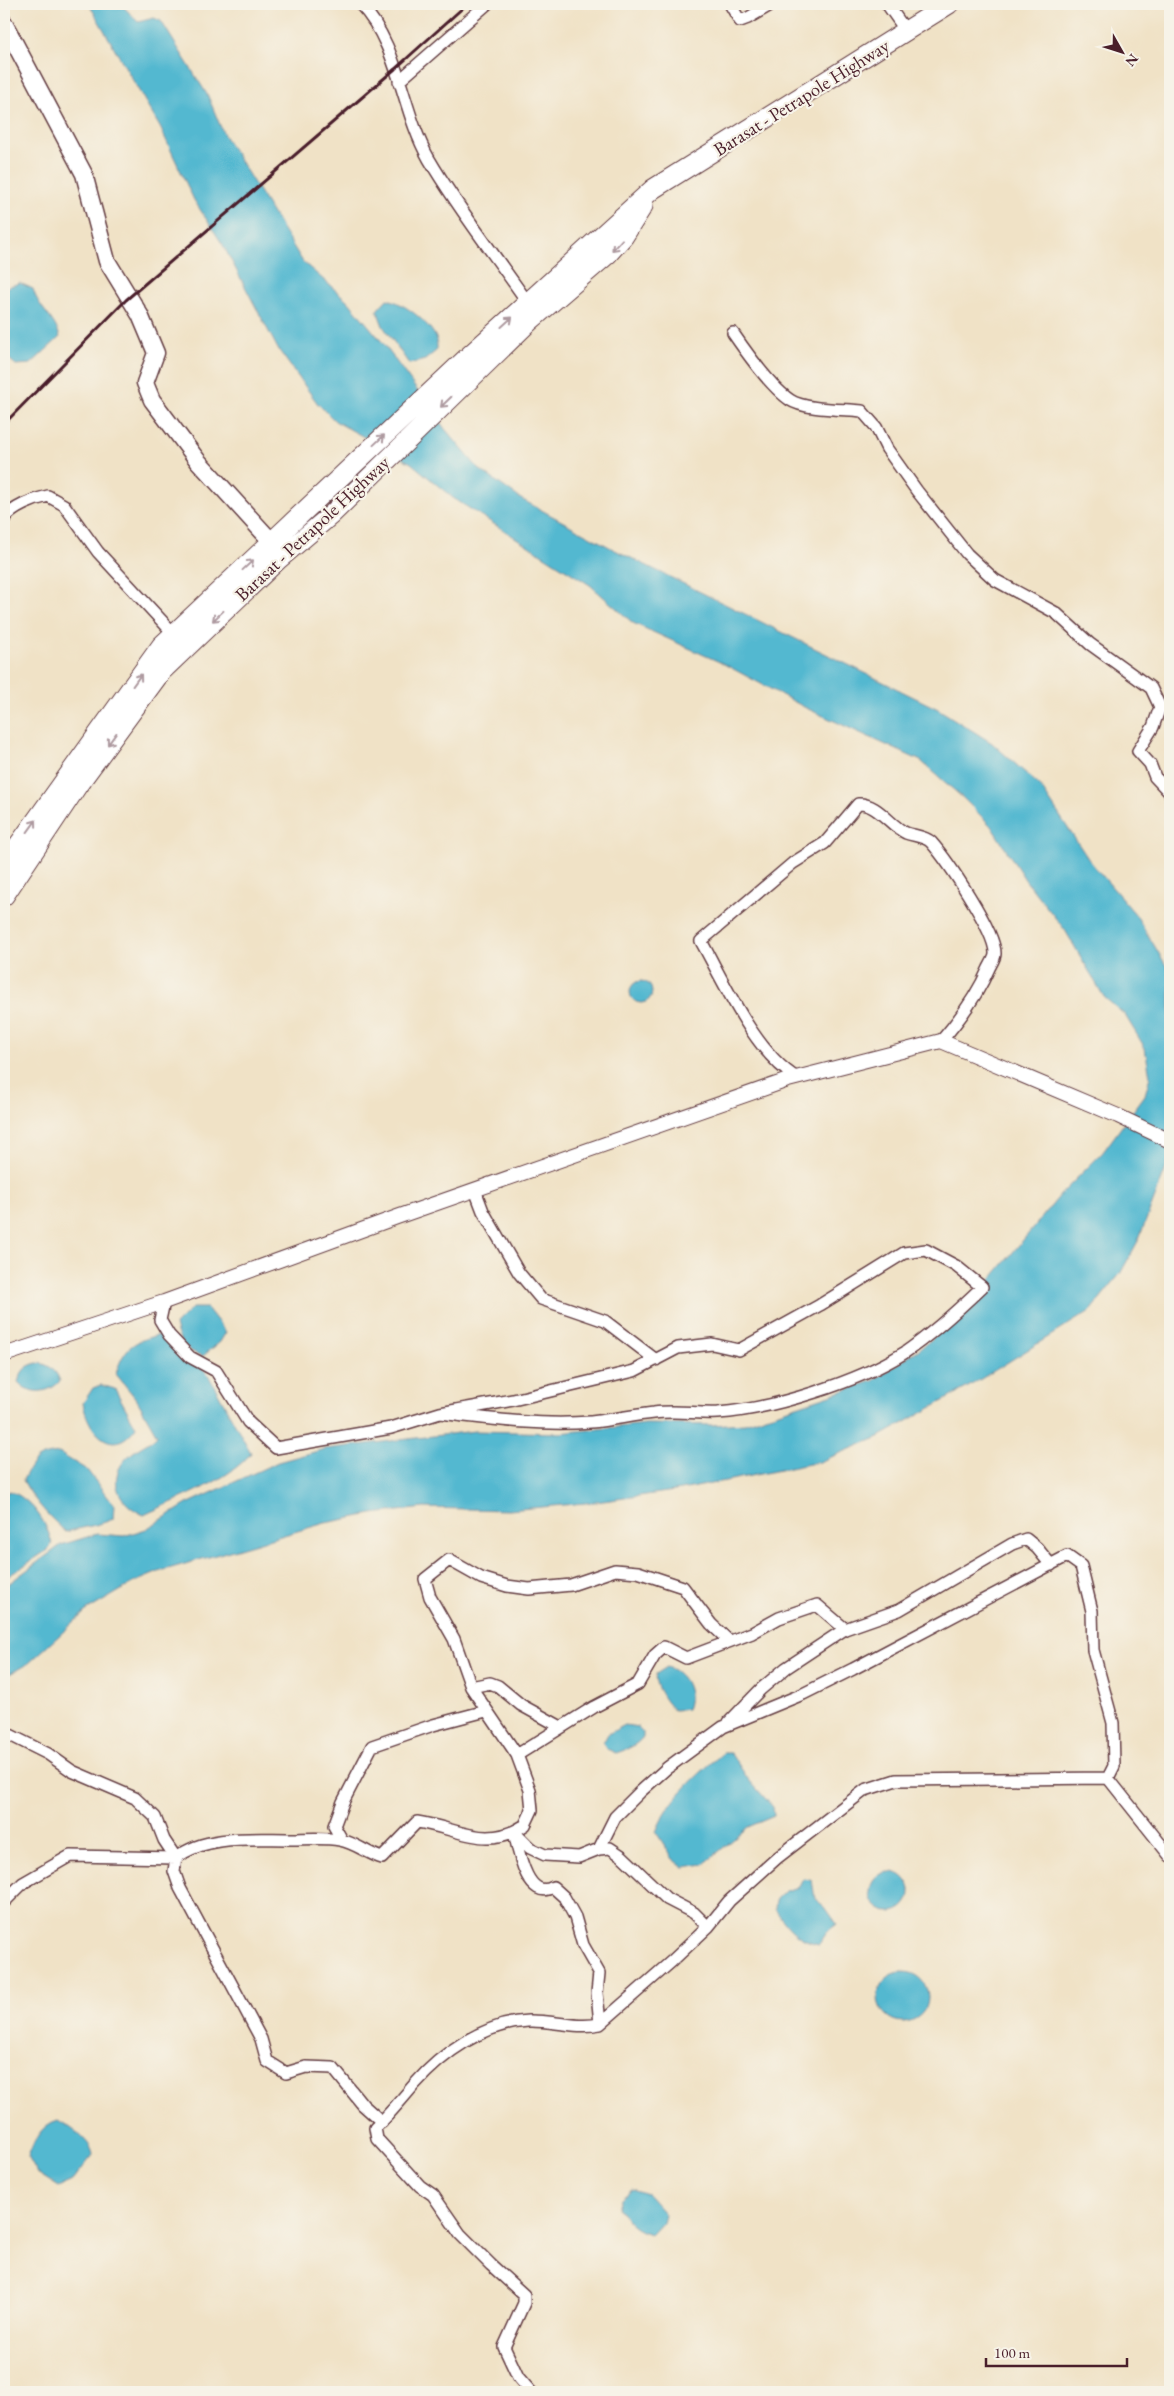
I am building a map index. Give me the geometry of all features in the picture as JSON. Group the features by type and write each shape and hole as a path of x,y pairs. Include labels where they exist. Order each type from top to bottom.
{"highway":[{"name":"Barasat - Petrapole Highway","path":"4,896 78,785 161,672 279,559 331,515 528,303 653,189 949,4"},
{"name":"Barasat - Petrapole Highway","path":"4,865 161,646 344,474 476,361 530,321 608,254 624,236 653,189"}],"main road":[{"path":"4,22 84,174 107,261 140,314 156,352 145,383 152,400 198,461 272,542"}],"street":[{"path":"360,4 369,14 388,48 428,158 528,303"},
{"path":"399,81 487,4"},
{"path":"730,4 740,21 772,4"},
{"path":"887,4 906,30"},
{"path":"733,333 754,362 791,401 807,406 862,411 876,428 887,449 917,491 967,554 995,580 1056,613 1090,644 1150,688 1160,707 1153,728 1138,752 1150,764 1155,777 1170,793"},
{"path":"4,519 8,513 48,496 64,505 108,563 174,634"},
{"path":"4,1355 164,1302 475,1190 797,1078 941,1041 965,1014 983,982 995,954 988,928 929,840 904,832 865,804 858,804 825,843 793,863 701,942 733,1000 770,1057 784,1070 797,1078"},
{"path":"941,1041 1118,1116 1170,1141"},
{"path":"475,1190 483,1211 519,1273 542,1299 605,1321 656,1360"},
{"path":"164,1302 160,1320 169,1335 190,1357 213,1368 248,1422 276,1448 391,1428 440,1414 513,1400 634,1371 678,1348 712,1344 739,1350 820,1305 904,1253 926,1250 956,1266 982,1287 954,1314 903,1353 866,1372 814,1392 761,1407 718,1413 655,1412 591,1422 540,1423 440,1414"},
{"path":"599,1849 615,1817 640,1792 667,1768 723,1727 761,1689 786,1668 845,1629 899,1610 1012,1544 1026,1539 1037,1548 1050,1565"},
{"path":"723,1727 844,1673 1067,1556 1081,1566 1092,1611 1093,1650 1113,1723 1114,1766 1108,1778"},
{"path":"382,2122 364,2105 333,2068 306,2067 286,2073 267,2061 261,2039 180,1888 174,1871 176,1858 184,1851 211,1843 258,1839 342,1840 368,1854 382,1858 417,1822 485,1838 498,1838 514,1832 525,1825 532,1810 530,1790 517,1755 470,1687 454,1639 430,1597 425,1579 449,1560 481,1578 507,1586 529,1589 571,1585 615,1570 638,1572 683,1587 711,1624 729,1642"},
{"path":"517,1755 638,1684 655,1655 664,1647 686,1658 752,1633 779,1618 817,1605 845,1629"},
{"path":"470,1687 490,1683 498,1686 533,1712 562,1727"},
{"path":"342,1840 334,1826 343,1802 372,1746 433,1725 486,1711"},
{"path":"4,1732 48,1754 72,1770 136,1798 155,1817 164,1840 176,1858"},
{"path":"1108,1778 1170,1856"},
{"path":"531,2392 518,2377 504,2347 524,2304 524,2295 460,2234 433,2195 420,2186 377,2139 375,2128 414,2084 437,2063 468,2040 492,2027 528,2021 588,2027 600,2024 708,1927 729,1901 777,1858 865,1790 896,1780 1108,1778"},
{"path":"514,1832 530,1848 545,1855 580,1857 599,1849 610,1848 622,1856 667,1899 694,1913 708,1927"},
{"path":"514,1832 520,1862 531,1882 541,1890 546,1891 553,1887 564,1898 574,1917 583,1945 599,1973 597,1993 600,2024"},
{"path":"4,1902 24,1883 70,1856 176,1858"}],"water":[{"path":"89,4 121,4 138,22 154,18 161,21 208,96 224,135 303,262 348,301 383,343 445,429 479,469 521,499 615,550 938,709 992,743 1040,786 1089,860 1136,915 1170,972 1170,1158 1138,1241 1120,1274 1090,1311 968,1387 879,1437 819,1462 681,1490 596,1502 509,1510 424,1508 372,1514 325,1523 161,1571 135,1582 86,1611 29,1663 4,1677 4,1587 61,1545 97,1534 124,1536 146,1529 187,1504 278,1462 325,1449 475,1431 560,1433 646,1424 712,1425 745,1423 873,1381 921,1348 961,1315 1062,1193 1103,1152 1145,1095 1150,1076 1145,1048 1125,1015 1104,997 1065,930 1026,881 991,826 921,761 806,708 724,664 633,623 590,585 453,498 411,463 335,421 318,404 278,349 223,245 194,200 161,129"},
{"path":"20,283 33,289 35,296 58,330 60,337 31,364 16,365 4,355 4,288"},
{"path":"387,299 401,304 408,309 433,332 437,350 425,360 409,364 383,326 377,310"},
{"path":"641,981 649,984 652,992 649,1000 641,1003 633,1000 630,992 633,984"},
{"path":"192,1308 207,1308 226,1332 220,1342 203,1356 184,1345 175,1325"},
{"path":"162,1334 206,1371 251,1453 230,1472 216,1481 144,1515 134,1509 120,1495 117,1477 126,1459 157,1435 137,1400 116,1374 123,1357 132,1346 144,1339"},
{"path":"37,1363 52,1368 60,1381 50,1388 39,1391 28,1389 18,1382 27,1367"},
{"path":"101,1385 115,1389 136,1427 127,1437 119,1441 110,1442 103,1438 90,1424 86,1414 83,1403 93,1388"},
{"path":"59,1453 87,1470 114,1505 113,1519 66,1532 42,1508 23,1480 30,1467 40,1457"},
{"path":"10,1491 25,1500 37,1512 50,1536 52,1544 46,1551 4,1579 4,1494"},
{"path":"667,1667 678,1673 686,1684 689,1696 687,1709 674,1710 664,1699 658,1688 655,1678 656,1674"},
{"path":"625,1725 638,1727 643,1732 641,1740 620,1752 616,1753 607,1749 603,1743 608,1734"},
{"path":"723,1753 731,1753 748,1779 773,1807 774,1816 748,1827 704,1864 684,1867 673,1859 656,1832 668,1809 684,1789"},
{"path":"894,1872 901,1875 907,1881 910,1892 909,1900 901,1909 894,1912 886,1912 879,1909 871,1900 870,1888 873,1881 882,1873"},
{"path":"803,1879 812,1880 815,1899 825,1907 837,1924 828,1931 819,1944 811,1942 793,1932 775,1909 776,1900 785,1891 799,1887"},
{"path":"898,1972 908,1972 921,1979 928,1992 928,2002 921,2015 908,2022 898,2022 889,2018 882,2011 878,2002 878,1992 882,1983 889,1976"},
{"path":"58,2120 84,2139 93,2155 72,2181 59,2187 37,2173 28,2157 43,2129"},
{"path":"632,2189 647,2194 665,2214 663,2222 652,2234 641,2231 632,2225 618,2208 621,2198"}],"railway":[{"path":"4,424 126,300 395,69 467,4"}]}
